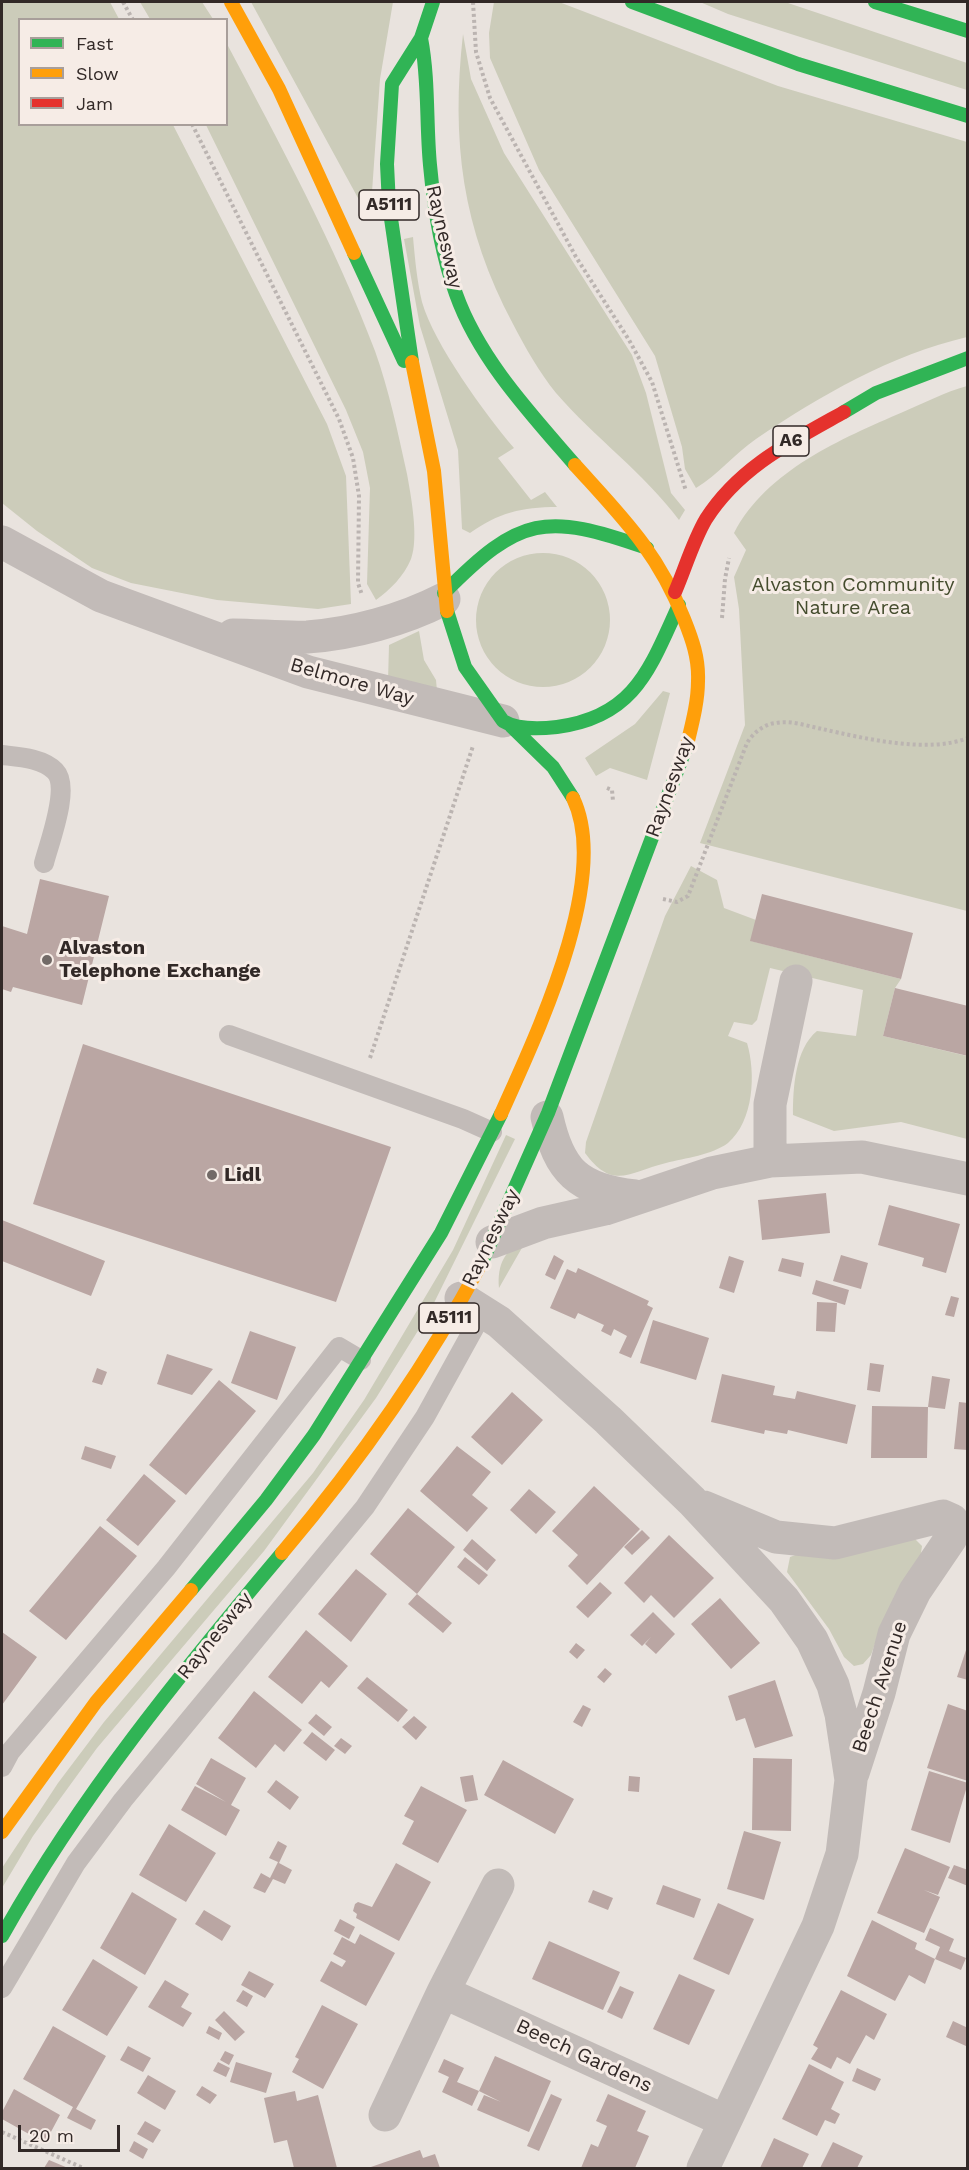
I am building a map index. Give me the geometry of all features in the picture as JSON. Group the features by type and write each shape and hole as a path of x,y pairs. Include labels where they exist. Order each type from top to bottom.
{"highway":[{"name":"A5111","path":"231,2 277,85 312,158 370,294 414,378"},
{"name":"A5111","path":"433,2 421,38 392,84 387,155 389,206 414,378 434,471 444,596"},
{"path":"632,2 708,34 816,71 968,116"},
{"path":"875,2 968,31"},
{"name":"Raynesway","path":"2,1936 27,1888 78,1810 247,1595 343,1481 472,1305 492,1242 547,1117 676,775 697,713 699,664 692,633 677,598 651,549 512,390 462,311 448,270 431,178 427,115 428,67 421,38"},
{"name":"A6","path":"677,598 706,520 734,484 764,458 876,393 968,357"},
{"path":"651,549 603,532 562,526 534,527 510,535 444,596 452,633 465,667 483,696 507,723 542,729 574,725 592,719 630,697 656,658 677,598"},
{"name":"A5111","path":"2,1832 40,1775 108,1686 288,1471 409,1287 454,1210 492,1132 520,1070 561,964 580,888 584,854 581,818 562,781 541,751 507,723"}],"street":[{"name":"Belmore Way","path":"2,542 100,596 308,672 507,723"},
{"name":"Belmore Way","path":"204,634 307,637 367,627 424,610 444,596"},
{"path":"770,1161 770,1104 796,981"},
{"path":"547,1117 553,1144 567,1169 581,1182 597,1189 637,1196"},
{"path":"492,1242 543,1223 605,1209 637,1196 712,1173 770,1161 862,1157 968,1179"},
{"name":"Beech Avenue","path":"472,1305 499,1322 608,1420 692,1501 784,1600 812,1640 833,1685 841,1714 851,1780"},
{"name":"Beech Avenue","path":"692,1501 776,1537 805,1541 835,1543 943,1516 952,1520 954,1530 915,1591 894,1634 879,1693 851,1780 842,1854 818,1926 703,2169"},
{"path":"385,2115 443,1992 498,1885"},
{"name":"Beech Gardens","path":"443,1992 725,2121"}],"lane":[{"path":"2,755 33,759 56,772 63,788 44,862"},
{"path":"229,1035 463,1119 492,1132"},
{"name":"Raynesway","path":"2,1988 76,1863 110,1818 371,1499 425,1418 472,1305"},
{"path":"2,1767 10,1752 166,1568 339,1347 361,1360"}],"path":[{"path":"123,2 133,18"},
{"path":"473,2 476,52"},
{"path":"193,126 339,419 353,458 359,496 358,583 364,602"},
{"path":"663,899 677,902 688,896 747,743 752,735 766,725 790,723 864,738 916,745 968,738"},
{"path":"361,1084 474,743"},
{"path":"2,2132 83,2169"}],"green space":[{"path":"2,2 110,2 118,18 18,18 18,126 174,126 327,424 346,476 351,604 318,609 217,600 131,583 92,568 37,531 2,503"},
{"path":"140,2 202,2 212,18 149,18"},
{"path":"251,2 393,2 380,79 370,220"},
{"path":"494,2 559,2 778,86 967,142 967,337 911,354 831,392 756,439 696,488 685,469 682,447 655,356 539,170 490,58 489,33"},
{"path":"700,2 785,2 967,63 967,90 728,14"},
{"path":"463,34 471,79 504,153 632,355 646,393 671,493 685,510 679,520 635,471 556,393 527,350 496,288 482,253 464,183 459,111"},
{"path":"228,46 306,195 342,272 375,351 389,396 409,483 414,540 411,559 405,571 376,600 367,584 370,488 363,452 346,410 206,126 228,126"},
{"path":"413,237 422,302 437,338 489,417 514,448 498,458 531,500 545,492 557,507 511,512 490,520 470,533 462,529 458,450 420,326 404,239"},
{"name":"Alvaston Community Nature Area","path":"967,386 967,911 700,843 745,725 739,609 734,577 746,550 734,533 748,511 766,491 808,459 855,433"},
{"path":"543,553 568,559 590,573 604,595 610,620 604,645 590,667 568,681 543,687 518,681 496,667 482,645 476,620 482,595 496,573 518,559"},
{"path":"419,631 424,660 436,680 437,691 388,681 389,645"},
{"path":"663,691 670,693 647,780 610,768 596,776 585,758 635,724"},
{"path":"691,866 717,880 724,908 756,920 751,941 901,979 895,988 883,1036 967,1056 967,1139 901,1122 834,1131 793,1115 795,1081 804,1048 817,1031 856,1036 863,990 770,968 757,1020 752,1025 734,1022 728,1036 747,1043 750,1055 751,1096 748,1110 737,1134 722,1147 698,1156 622,1176 604,1172 595,1165 585,1153 586,1142 665,916"},
{"path":"506,1135 515,1139 429,1313 376,1398 264,1551 97,1748 33,1836 2,1888 2,1868 58,1783 104,1722 313,1473 364,1400 453,1250"},
{"path":"527,1239 499,1288 499,1272 504,1258 519,1243"},
{"path":"914,1538 922,1546 920,1560 880,1630 871,1655 863,1664 854,1666 844,1657 829,1629 787,1572 790,1557 804,1552"}],"building":[{"name":"Alvaston Telephone Exchange","path":"40,879 109,896 82,1005 13,987 11,992 2,989 2,926 27,934"},
{"path":"762,894 913,933 901,979 750,941"},
{"path":"895,988 968,1006 968,1056 883,1036"},
{"name":"Lidl","path":"83,1044 391,1147 336,1302 33,1204"},
{"path":"826,1193 830,1233 762,1240 758,1200"},
{"path":"889,1205 960,1224 946,1273 922,1266 924,1258 878,1245"},
{"path":"2,1220 105,1261 91,1296 2,1261"},
{"path":"554,1255 564,1261 555,1280 545,1275"},
{"path":"841,1255 868,1263 861,1289 833,1281"},
{"path":"729,1256 744,1261 734,1293 719,1288"},
{"path":"782,1258 804,1263 801,1277 778,1271"},
{"path":"578,1268 649,1301 647,1305 653,1308 631,1358 619,1353 627,1336 614,1329 611,1336 601,1331 604,1325 578,1313 575,1319 550,1308 567,1269 576,1273"},
{"path":"816,1280 849,1290 845,1305 812,1294"},
{"path":"951,1296 959,1298 954,1317 945,1315"},
{"path":"817,1302 837,1303 835,1332 816,1331"},
{"path":"653,1320 709,1338 696,1380 640,1363"},
{"path":"250,1331 296,1347 277,1400 231,1383"},
{"path":"167,1354 213,1369 192,1395 157,1384"},
{"path":"870,1363 884,1365 880,1392 867,1390"},
{"path":"97,1368 107,1372 102,1385 92,1382"},
{"path":"722,1374 775,1386 773,1395 795,1399 797,1391 856,1405 847,1444 788,1430 787,1434 765,1430 764,1434 711,1422"},
{"path":"932,1376 950,1379 945,1409 928,1407"},
{"path":"219,1380 256,1411 186,1495 149,1465"},
{"path":"512,1392 543,1420 502,1465 471,1437"},
{"path":"959,1402 968,1403 968,1450 954,1449"},
{"path":"872,1406 928,1407 927,1458 871,1458"},
{"path":"85,1446 116,1456 111,1469 81,1459"},
{"path":"457,1446 491,1472 472,1495 488,1508 467,1532 420,1491"},
{"path":"144,1474 176,1501 138,1546 106,1520"},
{"path":"594,1486 640,1529 587,1585 568,1566 578,1555 552,1531"},
{"path":"529,1489 556,1512 536,1534 510,1510"},
{"path":"408,1508 455,1547 417,1594 370,1554"},
{"path":"100,1526 137,1556 66,1640 29,1611"},
{"path":"642,1530 650,1538 632,1555 624,1547"},
{"path":"669,1535 714,1578 674,1618 651,1595 644,1603 624,1583"},
{"path":"472,1539 496,1560 487,1571 463,1550"},
{"path":"465,1557 488,1575 479,1585 457,1567"},
{"path":"356,1569 387,1594 351,1642 318,1614"},
{"path":"600,1582 612,1593 588,1618 576,1607"},
{"path":"417,1594 452,1623 443,1633 408,1604"},
{"path":"720,1598 760,1643 731,1669 691,1624"},
{"path":"653,1612 675,1634 656,1654 645,1644 651,1637 642,1646 630,1635"},
{"path":"306,1630 348,1666 329,1688 321,1681 302,1704 268,1677"},
{"path":"2,1632 37,1657 2,1705"},
{"path":"576,1643 585,1650 577,1659 569,1652"},
{"path":"968,1647 968,1680 957,1677"},
{"path":"605,1668 612,1674 604,1683 597,1677"},
{"path":"367,1677 408,1710 398,1722 357,1688"},
{"path":"775,1680 793,1736 755,1748 745,1718 736,1721 728,1696"},
{"path":"254,1691 302,1730 284,1752 275,1744 256,1768 218,1738"},
{"path":"948,1704 968,1711 968,1781 927,1768"},
{"path":"583,1705 591,1709 582,1727 573,1722"},
{"path":"316,1714 332,1727 324,1736 308,1723"},
{"path":"414,1716 427,1727 416,1740 402,1727"},
{"path":"312,1732 335,1750 326,1761 303,1743"},
{"path":"341,1738 352,1746 345,1754 334,1746"},
{"path":"211,1758 246,1778 231,1805 240,1810 226,1836 181,1810 195,1786 226,1802 196,1784"},
{"path":"753,1758 792,1759 791,1831 752,1830"},
{"path":"503,1760 574,1799 555,1834 484,1795"},
{"path":"929,1771 968,1783 950,1843 911,1830"},
{"path":"473,1775 478,1800 465,1802 460,1777"},
{"path":"629,1776 640,1777 639,1792 628,1791"},
{"path":"276,1780 299,1797 290,1810 267,1792"},
{"path":"421,1786 467,1810 438,1863 402,1844 414,1821 404,1816"},
{"path":"169,1824 216,1853 186,1902 139,1875"},
{"path":"744,1831 781,1842 764,1900 727,1889"},
{"path":"278,1841 287,1846 279,1863 292,1870 285,1884 273,1879 265,1893 253,1888 261,1873 270,1878 278,1862 269,1858"},
{"path":"905,1848 950,1867 938,1895 924,1890 940,1897 924,1933 877,1913"},
{"path":"396,1863 431,1882 399,1941 356,1918 357,1914 353,1911 358,1902 372,1907"},
{"path":"954,1865 968,1870 968,1886 948,1878"},
{"path":"663,1885 701,1899 694,1918 656,1904"},
{"path":"593,1890 613,1898 608,1910 588,1902"},
{"path":"132,1892 177,1919 145,1975 100,1948"},
{"path":"718,1903 754,1919 729,1975 693,1959"},
{"path":"204,1910 231,1926 222,1941 195,1924"},
{"path":"340,1919 355,1927 349,1939 334,1931"},
{"path":"872,1920 917,1943 915,1949 935,1959 925,1984 909,1975 895,2001 847,1976"},
{"path":"930,1928 954,1939 949,1951 966,1958 961,1970 935,1959 940,1947 925,1940"},
{"path":"360,1934 395,1953 366,2006 320,1981 331,1961 342,1967 346,1961 333,1954 342,1937 355,1944"},
{"path":"549,1941 620,1972 603,2010 532,1979"},
{"path":"93,1959 138,1987 107,2036 62,2010"},
{"path":"249,1971 274,1984 265,1998 241,1985"},
{"path":"679,1974 715,1990 689,2045 653,2029"},
{"path":"165,1980 189,1994 181,2007 192,2013 183,2027 148,2007"},
{"path":"620,1986 634,1992 622,2019 607,2012"},
{"path":"243,1990 253,1996 247,2007 236,2001"},
{"path":"841,1990 887,2014 874,2040 866,2035 850,2064 837,2057 831,2069 811,2059 818,2048 813,2045"},
{"path":"322,2005 358,2024 323,2089 292,2072 299,2059 295,2057"},
{"path":"224,2011 245,2032 235,2041 215,2020"},
{"path":"953,2021 968,2028 966,2046 946,2037"},
{"path":"53,2026 106,2056 76,2109 96,2120 91,2130 67,2118 73,2107 23,2079"},
{"path":"209,2026 222,2033 219,2040 206,2033"},
{"path":"128,2046 151,2058 143,2072 120,2060"},
{"path":"225,2051 234,2055 229,2065 220,2060"},
{"path":"495,2056 551,2081 529,2132 477,2110 484,2095 501,2102 479,2091"},
{"path":"444,2059 464,2068 457,2082 479,2091 472,2106 442,2092 449,2077 438,2072"},
{"path":"218,2062 230,2068 226,2077 213,2071"},
{"path":"236,2062 272,2073 266,2093 230,2082"},
{"path":"809,2064 844,2082 831,2109 840,2114 835,2124 825,2120 817,2136 782,2119"},
{"path":"857,2068 881,2079 875,2091 852,2081"},
{"path":"148,2075 176,2091 165,2110 137,2093"},
{"path":"202,2086 217,2095 210,2104 196,2095"},
{"path":"14,2089 60,2115 45,2143 2,2119 2,2112"},
{"path":"295,2091 297,2101 318,2095 337,2168 294,2168 287,2140 274,2143 264,2098"},
{"path":"551,2094 562,2099 539,2151 527,2146"},
{"path":"608,2094 646,2111 637,2131 649,2136 635,2168 581,2168 591,2144 598,2147 607,2126 596,2121"},
{"path":"145,2121 161,2130 153,2143 137,2134"},
{"path":"774,2138 809,2154 802,2168 760,2168"},
{"path":"134,2141 148,2149 143,2159 129,2151"},
{"path":"833,2142 863,2156 857,2168 820,2168"},
{"path":"420,2150 423,2158 435,2154 440,2168 368,2168"},
{"path":"49,2160 68,2168 44,2168"}],"traffic: fast":[{"path":"412,362 389,205 387,164 392,84 421,38 433,2"},
{"path":"632,2 798,64 968,116"},
{"path":"875,2 968,31"},
{"path":"421,38 434,198 442,247 456,294 466,318 492,363 524,406 575,465"},
{"path":"354,253 404,361"},
{"path":"844,412 876,393 968,358"},
{"path":"444,593 493,548 515,535 536,528 558,526 583,529 647,548"},
{"path":"447,611 465,667 503,721 522,727 543,728 583,721 605,713 622,701 648,669 679,605"},
{"path":"511,726 553,767 573,798"},
{"path":"482,1262 548,1113 687,745"},
{"path":"191,1590 266,1500 314,1435 441,1233 501,1114"},
{"path":"2,1936 64,1835 133,1738 206,1644 282,1553"}],"traffic: slow":[{"path":"231,2 279,89 354,253"},
{"path":"412,362 434,471 447,611"},
{"path":"575,465 637,536 663,574 684,619 694,649 698,673 696,705 687,745"},
{"path":"501,1114 549,1002 576,913 583,871 582,832 573,798"},
{"path":"282,1553 338,1484 390,1413 438,1339 482,1262"},
{"path":"2,1832 96,1702 191,1590"}],"traffic: jam":[{"path":"675,592 701,528 719,501 734,484 786,445 844,412"}],"place":[{"name":"Alvaston Telephone Exchange","path":"47,960"},
{"name":"Lidl","path":"212,1175"}]}
